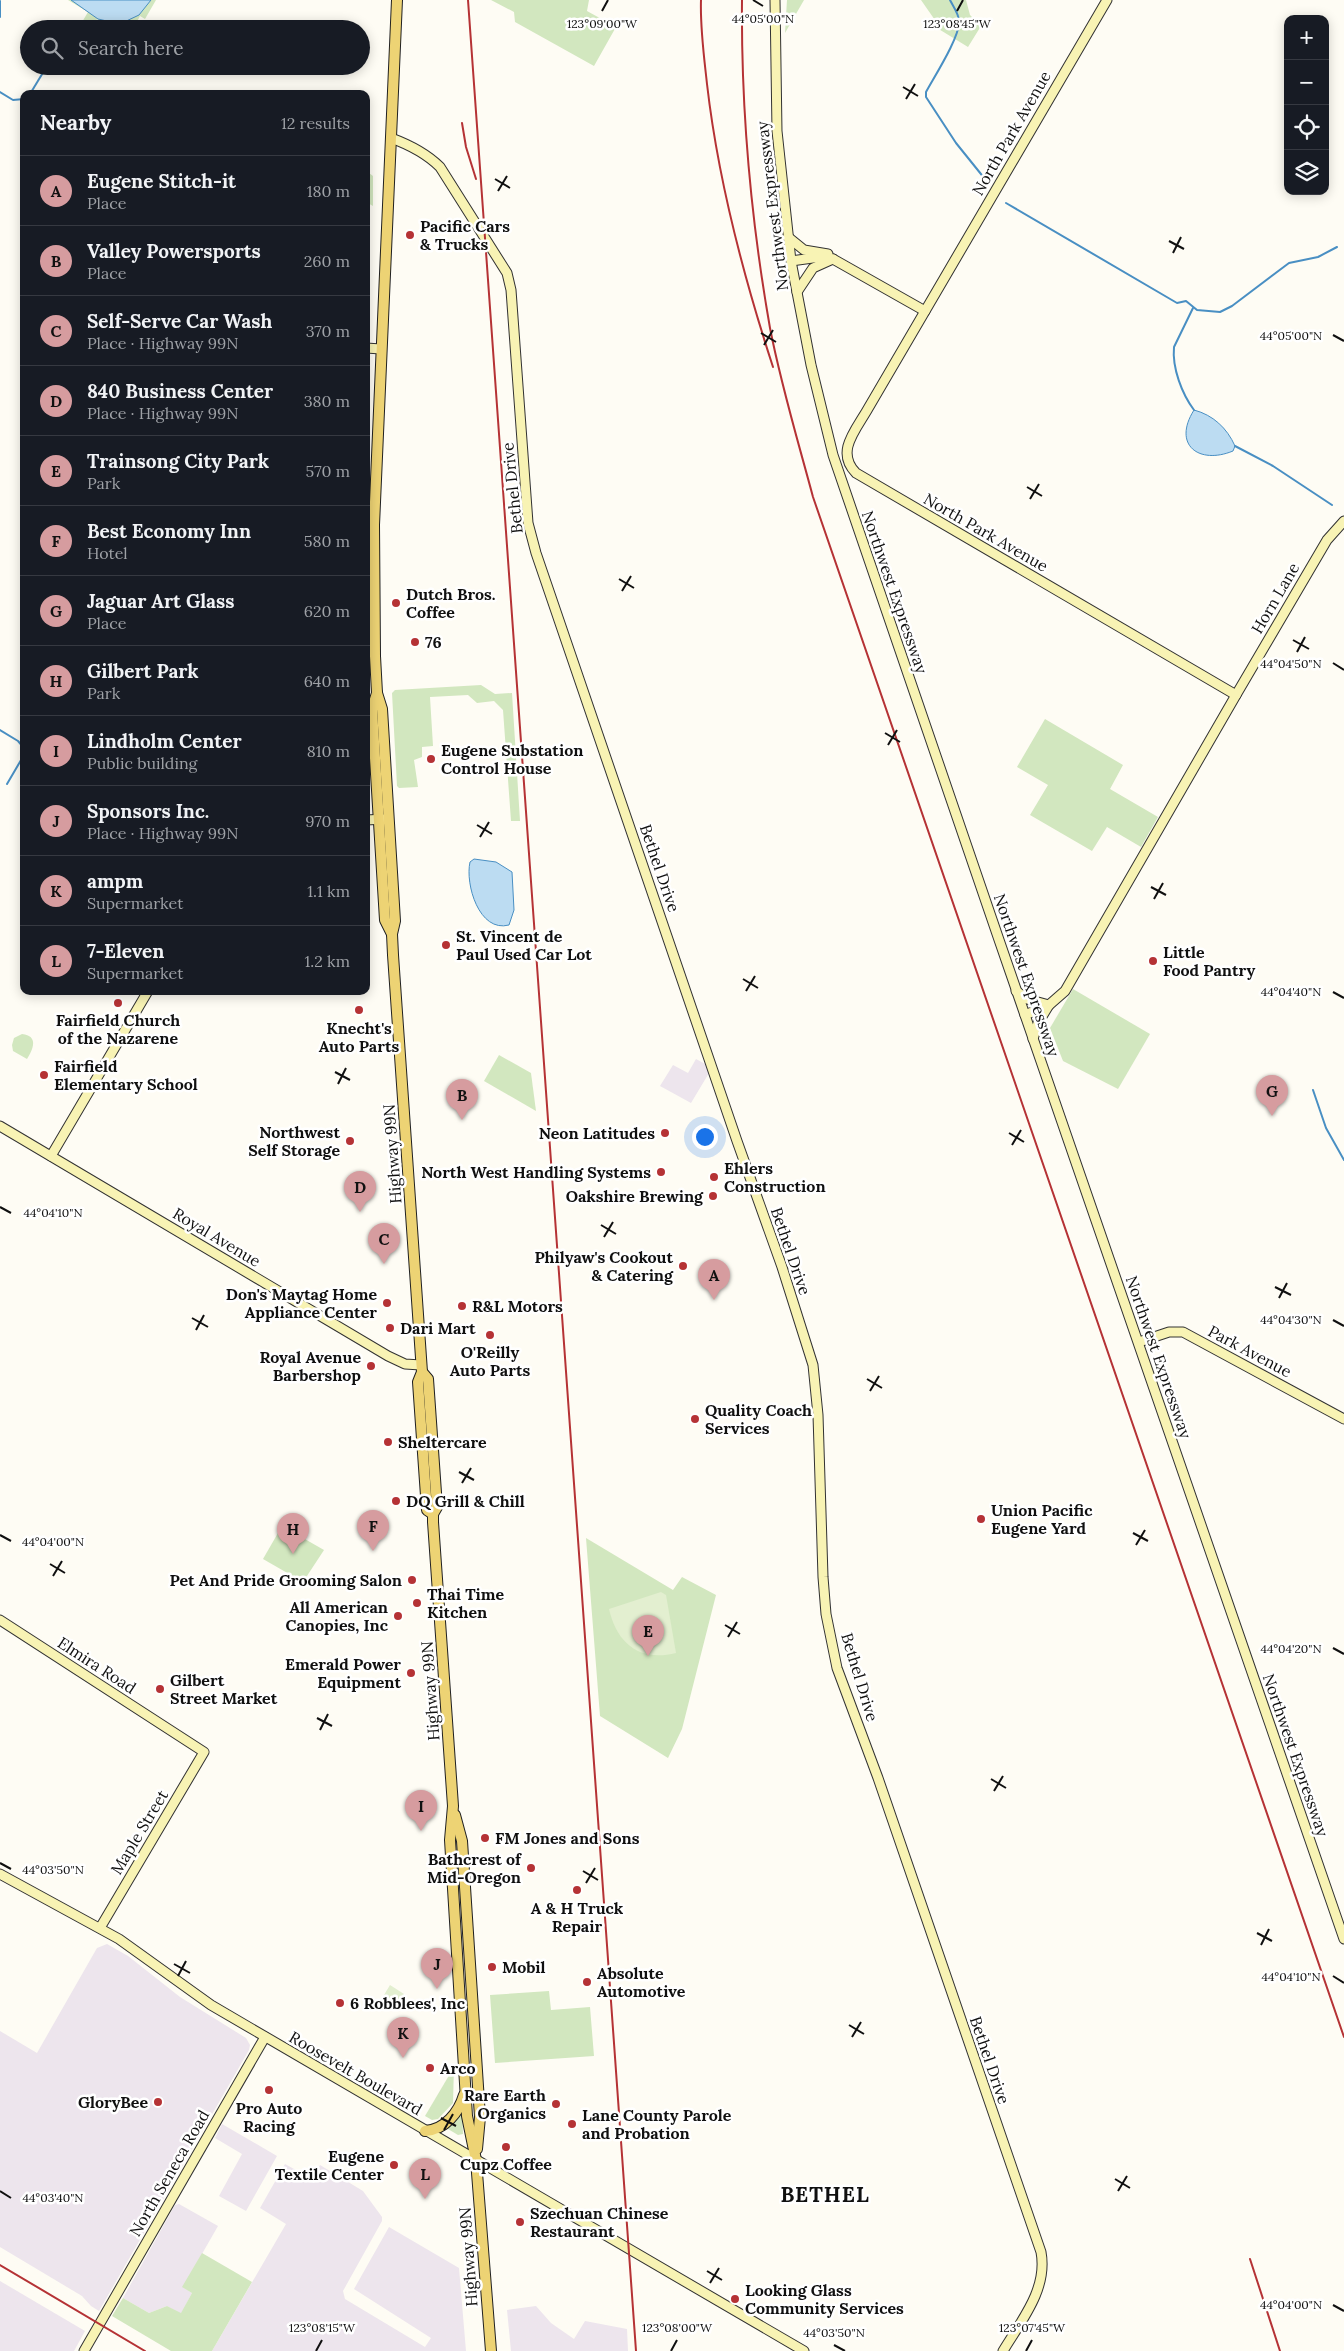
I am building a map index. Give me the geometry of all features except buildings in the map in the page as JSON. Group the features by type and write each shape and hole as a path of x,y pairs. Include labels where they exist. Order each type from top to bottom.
{"main road":[{"name":"Highway 99N","path":"397,0 374,525 377,693 382,709 385,920 392,934 422,1368 418,1382 427,1510 433,1514 453,1806 450,1840 467,2116 476,2160 491,2351"},
{"name":"Highway 99N","path":"453,1806 462,1841 480,2117 476,2160"},
{"path":"425,2131 440,2128 456,2112 461,2105 466,2089"}],"street":[{"name":"Northwest Expressway","path":"775,0 777,131 791,261 812,365 834,455 1016,991 1344,1939"},
{"name":"North Park Avenue","path":"1106,0 849,441 846,454 852,468 862,477 1236,694"},
{"name":"Bethel Drive","path":"391,138 431,157 440,167 507,273 511,290 528,523 536,553 737,1141 782,1267 813,1365 818,1415 825,1607 837,1668 878,1778 1041,2252 1043,2270 1039,2287 1003,2351"},
{"path":"788,237 804,250 827,253 834,259 925,311"},
{"path":"791,261 820,257 834,259"},
{"path":"797,292 813,268 834,259"},
{"path":"370,348 381,349"},
{"name":"Horn Lane","path":"1236,694 1327,540 1344,521"},
{"path":"1025,1015 1049,1005 1062,995 1072,980 1236,694"},
{"path":"370,820 383,819"},
{"path":"1016,991 1028,999 1049,1005"},
{"path":"51,1156 146,995"},
{"path":"1033,1039 1038,1023 1049,1005"},
{"name":"Royal Avenue","path":"0,1126 388,1356 405,1364 422,1368"},
{"name":"Park Avenue","path":"1138,1342 1169,1332 1183,1332 1344,1418"},
{"name":"Elmira Road","path":"0,1620 204,1752"},
{"name":"Maple Street","path":"100,1928 204,1752"},
{"name":"Roosevelt Boulevard","path":"0,1874 100,1928 148,1958 211,2006 804,2351"},
{"name":"North Seneca Road","path":"84,2351 265,2037"}],"shaded area":[{"path":"696,1059 707,1065 709,1073 691,1103 660,1086 673,1065 688,1073"},
{"path":"107,1944 128,1956 180,1997 246,2038 250,2045 249,2050 99,2311 91,2306 82,2296 0,2247 0,2031 37,2053 97,1948"},
{"path":"222,2124 277,2156 246,2211 219,2196 242,2154 215,2138"},
{"path":"285,2164 312,2179 320,2165 363,2191 382,2217 382,2221 343,2291 345,2299 425,2347 431,2338 354,2289 389,2227 459,2268 466,2351 212,2351 286,2224 260,2208"},
{"path":"179,2204 218,2226 183,2287 192,2293 181,2314 167,2306 149,2313 123,2298 175,2205"},
{"path":"0,2281 85,2331 74,2351 0,2351"},
{"path":"536,2306 551,2323 574,2339 585,2321 627,2329 628,2351 511,2351 507,2310"}],"green space":[{"path":"68,0 156,0 145,19 140,16 138,20 83,20 88,12"},
{"path":"491,0 589,0 587,11 616,27 594,66 515,22 514,12"},
{"path":"787,0 804,0 785,33"},
{"path":"921,0 966,0 970,15 981,26 968,47 937,28 937,23"},
{"path":"370,174 373,176 373,206 370,204"},
{"path":"481,685 495,694 512,693 520,821 511,821 503,710 494,701 477,703 468,695 430,697 433,746 422,747 422,757 414,760 418,787 399,788 397,786 392,693 395,690"},
{"path":"1045,719 1123,765 1110,789 1158,817 1141,847 1107,827 1092,851 1030,815 1048,785 1017,767"},
{"path":"1073,989 1150,1034 1118,1089 1063,1061 1050,1028"},
{"path":"22,1034 31,1037 33,1040 33,1047 27,1059 13,1051 14,1038"},
{"path":"499,1055 531,1073 536,1111 484,1081"},
{"path":"282,1526 324,1550 303,1582 263,1559"},
{"path":"586,1538 673,1590 682,1577 716,1595 682,1729 668,1758 600,1716"},
{"path":"661,1592 666,1595 676,1653 651,1655 632,1648 624,1641 618,1632 609,1609"},
{"path":"390,1985 404,1994 399,2003 384,1995"},
{"path":"549,1991 551,2010 590,2007 594,2056 495,2063 490,1995"},
{"path":"454,2067 453,2103 438,2119 432,2120 425,2116"},
{"path":"462,2113 463,2134 458,2135 448,2129 448,2126"},
{"path":"202,2253 252,2282 212,2351 171,2351 112,2316 123,2298 149,2313 167,2306 181,2313 192,2293 182,2287"}],"water":[{"path":"71,0 151,0 139,15 128,20 98,19"},
{"path":"1194,410 1207,415 1224,428 1235,446 1233,451 1221,455 1209,455 1193,449 1188,442 1186,433 1188,422"},
{"path":"474,859 496,862 512,872 514,910 509,925 499,925 490,922 476,905 472,894 469,871 470,862"}],"waterway":[{"path":"950,0 958,16 958,28 951,47 926,92 926,97 956,143 989,184"},
{"path":"0,1 0,17"},
{"path":"32,90 42,75"},
{"path":"0,92 13,100 20,99"},
{"path":"1006,203 1177,303 1186,301 1197,310 1220,312 1232,306 1289,263 1318,257 1337,247"},
{"path":"1193,308 1174,347 1174,355 1176,372 1194,410"},
{"path":"1235,446 1273,466 1332,505"},
{"path":"0,730 20,743"},
{"path":"7,784 20,762"},
{"path":"1313,1090 1326,1128 1344,1160"}],"railway":[{"path":"468,0 636,2351"},
{"path":"701,0 704,52 718,156 742,262 773,367"},
{"path":"742,0 745,124 757,247 774,349 813,497 1344,2037"},
{"path":"462,123 466,147 476,179"},
{"path":"1250,2259 1280,2351"},
{"path":"0,2265 145,2351"}],"place":[{"name":"Pacific Cars & Trucks","path":"410,235"},
{"name":"Dutch Bros. Coffee","path":"396,603"},
{"name":"76","path":"415,642"},
{"name":"Eugene Substation Control House","path":"431,759"},
{"name":"St. Vincent de Paul Used Car Lot","path":"446,945"},
{"name":"Little Food Pantry","path":"1153,961"},
{"name":"Fairfield Church of the Nazarene","path":"118,1003"},
{"name":"Knecht's Auto Parts","path":"359,1010"},
{"name":"Fairfield Elementary School","path":"44,1075"},
{"name":"Jaguar Art Glass","path":"1272,1116"},
{"name":"Valley Powersports","path":"462,1120"},
{"name":"Neon Latitudes","path":"665,1133"},
{"name":"Northwest Self Storage","path":"350,1141"},
{"name":"North West Handling Systems","path":"661,1172"},
{"name":"Ehlers Construction","path":"714,1177"},
{"name":"Oakshire Brewing","path":"713,1196"},
{"name":"840 Business Center","path":"360,1212"},
{"name":"Self-Serve Car Wash","path":"384,1264"},
{"name":"Philyaw's Cookout & Catering","path":"683,1266"},
{"name":"Eugene Stitch-it","path":"714,1300"},
{"name":"Don's Maytag Home Appliance Center","path":"387,1303"},
{"name":"R&L Motors","path":"462,1306"},
{"name":"Dari Mart","path":"390,1328"},
{"name":"O'Reilly Auto Parts","path":"490,1335"},
{"name":"Royal Avenue Barbershop","path":"371,1366"},
{"name":"Quality Coach Services","path":"695,1419"},
{"name":"Sheltercare","path":"388,1442"},
{"name":"DQ Grill & Chill","path":"396,1501"},
{"name":"Union Pacific Eugene Yard","path":"981,1519"},
{"name":"Best Economy Inn","path":"373,1551"},
{"name":"Gilbert Park","path":"293,1554"},
{"name":"Pet And Pride Grooming Salon","path":"412,1580"},
{"name":"Thai Time Kitchen","path":"417,1603"},
{"name":"All American Canopies, Inc","path":"398,1616"},
{"name":"Trainsong City Park","path":"648,1656"},
{"name":"Emerald Power Equipment","path":"411,1673"},
{"name":"Gilbert Street Market","path":"160,1689"},
{"name":"Lindholm Center","path":"421,1831"},
{"name":"FM Jones and Sons","path":"485,1838"},
{"name":"Bathcrest of Mid-Oregon","path":"531,1868"},
{"name":"A & H Truck Repair","path":"577,1890"},
{"name":"Mobil","path":"492,1967"},
{"name":"Absolute Automotive","path":"587,1982"},
{"name":"Sponsors Inc.","path":"437,1989"},
{"name":"6 Robblees', Inc","path":"340,2003"},
{"name":"ampm","path":"403,2058"},
{"name":"Arco","path":"430,2068"},
{"name":"Pro Auto Racing","path":"269,2090"},
{"name":"GloryBee","path":"158,2102"},
{"name":"Rare Earth Organics","path":"556,2104"},
{"name":"Lane County Parole and Probation","path":"572,2124"},
{"name":"Cupz Coffee","path":"506,2147"},
{"name":"Eugene Textile Center","path":"394,2165"},
{"name":"7-Eleven","path":"425,2199"},
{"name":"Szechuan Chinese Restaurant","path":"520,2222"},
{"name":"Looking Glass Community Services","path":"735,2299"}],"district":[{"name":"BETHEL","path":"825,2194"}]}
